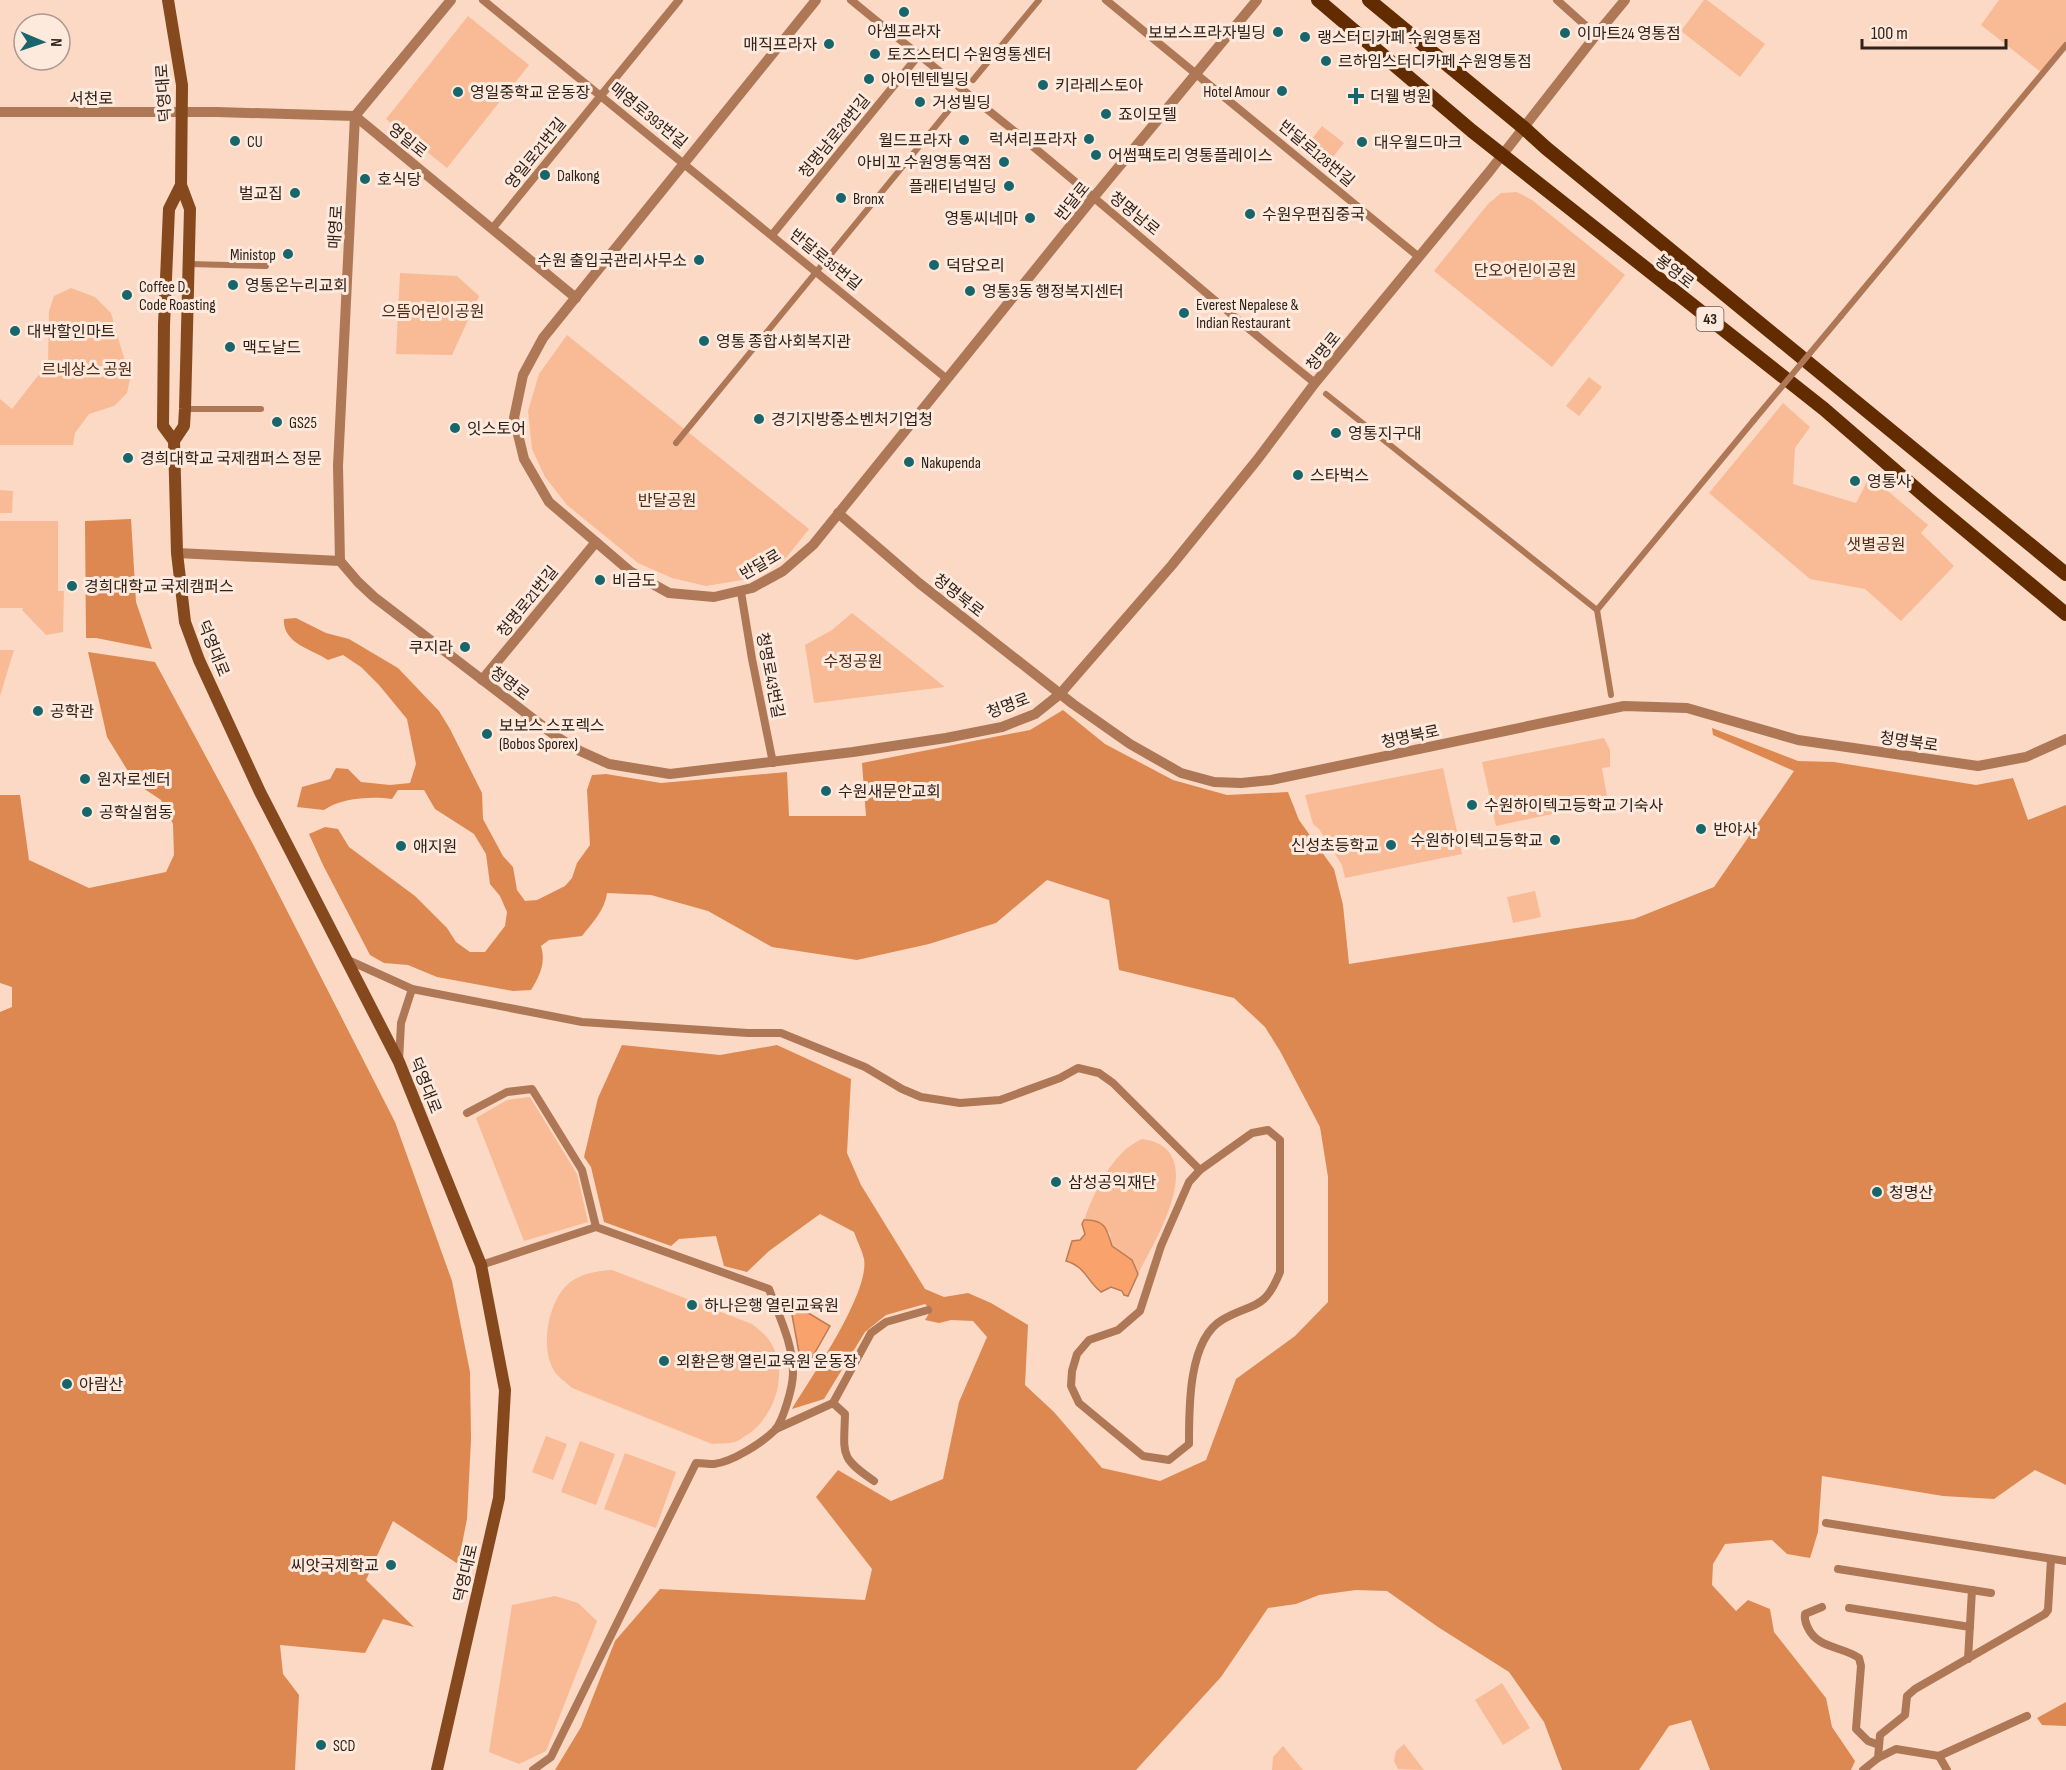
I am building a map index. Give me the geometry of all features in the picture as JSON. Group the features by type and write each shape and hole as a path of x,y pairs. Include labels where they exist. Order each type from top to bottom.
{"main road":[{"name":"덕영대로","path":"168,0 182,85 181,185 190,209 184,426 174,441"},
{"name":"봉영로","path":"1318,0 1472,131 1824,409 1928,500 2066,614"},
{"name":"봉영로","path":"1369,0 1546,148 2066,573"},
{"name":"덕영대로","path":"181,185 169,209 163,426 174,441 177,553 185,622 199,660 260,792 399,1062 481,1265 505,1390 499,1498 437,1770"}],"street":[{"path":"182,113 355,116 451,0"},
{"name":"매영로393번길","path":"483,0 685,163"},
{"name":"영일로21번길","path":"492,229 679,0"},
{"name":"반달로","path":"816,0 543,338 523,375 514,418 524,459 549,502 632,572 669,593 714,597 741,592 783,571 813,545 1257,0"},
{"name":"청명남로","path":"851,0 1006,125 1315,383"},
{"path":"973,80 1039,0"},
{"name":"반달로128번길","path":"1106,0 1419,257"},
{"path":"1557,0 1596,34"},
{"name":"청명로","path":"340,561 374,597 557,737 580,751 609,764 670,774 773,763 876,749 1002,727 1035,714 1060,694 1172,565 1257,460 1315,383 1503,154 1625,0"},
{"path":"1596,610 2066,45"},
{"name":"청명남로28번길","path":"772,235 918,56"},
{"path":"676,443 953,105"},
{"name":"서천로","path":"0,112 182,113"},
{"name":"영일로","path":"355,116 576,298"},
{"name":"매영로","path":"340,561 338,466 355,116"},
{"name":"반달로35번길","path":"685,163 948,379"},
{"path":"189,264 266,266"},
{"path":"1326,394 1596,610 1611,695"},
{"path":"185,408 261,409"},
{"name":"청명북로","path":"838,513 919,583 1060,694 1130,744 1180,773 1214,782 1241,783 1282,778 1624,706 1688,708 1798,740 1978,766 2026,757 2066,739"},
{"name":"청명로21번길","path":"482,680 596,542"},
{"path":"177,553 340,561"},
{"name":"청명로43번길","path":"741,592 773,763"},
{"path":"348,960 412,989 582,1022 748,1033 781,1033 865,1067 902,1089 921,1097 946,1102 982,1103 1000,1100 1060,1078 1078,1068 1099,1073 1113,1083 1200,1170"},
{"path":"399,1062 401,1023 412,989"},
{"path":"468,1113 507,1092 532,1089 582,1170 596,1227"},
{"path":"1268,1130 1280,1140 1280,1272 1274,1287 1264,1301 1221,1320 1204,1338 1195,1367 1191,1392 1189,1444 1169,1460 1143,1456 1079,1403 1071,1386 1072,1371 1077,1354 1089,1340 1118,1330 1140,1311 1165,1236 1189,1182 1200,1170 1252,1133 1268,1130"},
{"path":"481,1265 596,1227 769,1289 789,1341 793,1375 788,1399 776,1429"},
{"path":"533,1770 550,1757 696,1463 716,1464 735,1456 756,1445 776,1429 833,1403 871,1333 886,1322 928,1310"},
{"path":"833,1403 844,1414 844,1450 851,1465 874,1481"},
{"path":"1826,1523 2066,1561"},
{"path":"1878,1758 1880,1735 1905,1715 1907,1696 1915,1689 2045,1614 2048,1610 2051,1559"},
{"path":"1838,1569 1991,1593"},
{"path":"1968,1659 1972,1590"},
{"path":"1822,1607 1804,1614 1804,1619 1811,1634 1825,1645 1859,1658 1861,1666 1856,1729 1868,1741 1879,1745"},
{"path":"1849,1608 1970,1627"},
{"path":"1863,1770 1878,1758 1896,1749 1939,1756 2027,1716"},
{"path":"1939,1756 1947,1770"}],"green space":[{"path":"1704,0 1765,44 1740,77 1681,31"},
{"path":"1999,0 2066,0 2066,45 2042,73 1981,25"},
{"name":"영일중학교 운동장","path":"468,16 529,65 447,168 386,119"},
{"path":"1322,126 1344,143 1329,162 1307,145"},
{"name":"단오어린이공원","path":"1517,192 1532,200 1625,275 1552,367 1434,271 1488,204 1501,193"},
{"name":"으뜸어린이공원","path":"400,273 457,276 479,296 452,355 396,354"},
{"name":"르네상스 공원","path":"71,288 95,297 111,313 130,379 127,393 114,406 89,414 75,433 73,445 0,445 0,399 12,409 48,363 49,311 54,296"},
{"name":"반달공원","path":"567,335 809,529 785,559 748,579 706,586 672,578 638,563 567,505 545,477 532,449 528,411 539,374"},
{"path":"1589,377 1602,387 1579,416 1566,406"},
{"name":"샛별공원","path":"1783,403 1810,427 1795,448 1793,484 1856,503 1870,476 1928,525 1921,533 1954,566 1901,621 1865,589 1810,579 1709,493"},
{"path":"0,490 13,491 12,513 0,513"},
{"path":"0,521 58,521 58,591 64,591 63,632 46,635 22,610 23,608 0,608"},
{"name":"수정공원","path":"852,613 945,687 814,703 805,645 832,630"},
{"path":"0,650 14,650 0,696"},
{"path":"1604,738 1610,750 1610,767 1602,768 1608,802 1496,826 1482,762"},
{"path":"1443,768 1462,854 1345,878 1342,865 1319,829 1313,824 1305,795"},
{"path":"1535,891 1541,917 1513,923 1507,897"},
{"path":"530,1097 577,1174 588,1222 524,1241 476,1118 507,1100"},
{"path":"1142,1139 1163,1146 1173,1160 1176,1177 1173,1198 1165,1219 1138,1274 1130,1260 1112,1246 1110,1233 1098,1222 1084,1220 1099,1185 1113,1163 1131,1145"},
{"name":"외환은행 열린교육원 운동장","path":"612,1270 752,1324 769,1340 775,1352 779,1378 772,1405 757,1427 736,1441 712,1444 572,1388 557,1374 550,1363 547,1341 550,1317 559,1295 565,1287 581,1276"},
{"path":"546,1436 567,1444 553,1480 532,1472"},
{"path":"580,1441 615,1454 596,1505 561,1492"},
{"path":"625,1453 676,1472 656,1528 604,1509"},
{"path":"555,1596 578,1603 597,1621 546,1751 519,1764 489,1752 512,1605"},
{"path":"1502,1683 1530,1728 1503,1745 1475,1700"},
{"path":"1404,1744 1424,1770 1398,1769 1394,1761 1396,1751"},
{"path":"1283,1746 1303,1770 1272,1770 1273,1757"}],"shaded area":[{"path":"131,519 136,602 152,649 86,638 85,521"},
{"path":"296,618 326,633 349,639 398,668 439,711 482,793 483,819 503,856 513,867 517,890 525,901 537,900 565,886 572,878 577,863 590,845 587,790 592,775 606,774 661,783 787,772 789,816 866,816 862,763 1030,730 1063,710 1105,744 1173,780 1227,795 1288,792 1299,820 1334,869 1343,905 1349,964 1634,919 1714,887 1794,771 1713,735 1712,728 1798,761 1834,762 1976,785 2013,778 2028,820 2066,805 2066,1485 2035,1470 1994,1499 1943,1496 1822,1476 1818,1532 1810,1558 1787,1554 1772,1540 1725,1544 1713,1564 1712,1585 1736,1611 1748,1600 1770,1609 1774,1632 1826,1698 1832,1727 1855,1761 1851,1770 1710,1770 1691,1720 1669,1726 1639,1770 1562,1770 1544,1722 1509,1672 1387,1591 1356,1590 1319,1595 1296,1604 1268,1608 1221,1677 1136,1770 555,1770 581,1727 615,1641 660,1589 865,1600 872,1569 816,1497 838,1470 891,1501 943,1479 959,1402 987,1337 973,1321 951,1320 939,1323 925,1320 931,1310 925,1304 886,1315 865,1332 824,1399 792,1409 837,1336 858,1293 864,1259 854,1232 820,1214 769,1251 747,1272 724,1266 716,1236 679,1239 671,1246 604,1222 591,1167 584,1157 598,1098 622,1045 720,1055 777,1045 851,1079 847,1153 861,1185 925,1289 944,1297 968,1293 991,1303 1028,1325 1025,1385 1054,1412 1102,1468 1160,1481 1206,1460 1236,1379 1295,1336 1328,1302 1328,1177 1320,1127 1265,1027 1234,998 1119,970 1109,900 1047,880 996,923 929,944 857,960 772,947 708,911 651,895 607,893 601,911 582,936 549,940 541,946 543,958 541,969 531,990 513,991 437,977 408,965 384,963 370,955 309,834 325,827 338,829 349,847 415,896 447,928 456,942 470,952 485,952 505,926 507,912 500,896 490,884 486,854 474,834 435,809 424,790 398,790 392,799 356,799 324,810 297,807 302,787 330,779 336,768 348,769 361,782 390,785 410,783 416,764 407,719 361,667 343,655 328,660 293,640 285,627 284,619"},
{"path":"88,652 155,662 254,846 395,1122 452,1281 470,1372 471,1439 467,1519 458,1564 393,1521 366,1580 414,1627 383,1619 365,1653 280,1645 283,1674 299,1695 295,1770 0,1770 0,1012 12,1007 12,987 0,983 0,795 20,795 29,860 89,888 166,872 174,855 173,824 161,800 140,786 131,776 107,737"},
{"path":"1084,1220 1101,1223 1112,1246 1132,1260 1138,1274 1128,1296 1111,1287 1101,1292 1082,1270 1066,1261 1072,1241 1080,1240 1085,1234 1082,1224"},
{"path":"800,1308 830,1326 809,1363 800,1358 792,1315"},
{"path":"2066,1702 2066,1726 2042,1725 2037,1718"}],"place":[{"name":"아셈프라자","path":"904,12"},
{"name":"보보스프라자빌딩","path":"1278,32"},
{"name":"이마트24 영통점","path":"1565,33"},
{"name":"랭스터디카페 수원영통점","path":"1305,37"},
{"name":"매직프라자","path":"829,44"},
{"name":"토즈스터디 수원영통센터","path":"875,54"},
{"name":"르하임스터디카페 수원영통점","path":"1326,61"},
{"name":"아이텐텐빌딩","path":"869,79"},
{"name":"키라레스토아","path":"1043,85"},
{"name":"Hotel Amour","path":"1282,91"},
{"name":"영일중학교 운동장","path":"458,92"},
{"name":"더웰 병원","path":"1356,96"},
{"name":"거성빌딩","path":"920,102"},
{"name":"죠이모텔","path":"1106,114"},
{"name":"럭셔리프라자","path":"1089,139"},
{"name":"월드프라자","path":"964,140"},
{"name":"CU","path":"235,141"},
{"name":"대우월드마크","path":"1362,142"},
{"name":"어썸팩토리 영통플레이스","path":"1096,155"},
{"name":"아비꼬 수원영통역점","path":"1004,162"},
{"name":"Dalkong","path":"545,175"},
{"name":"호식당","path":"365,179"},
{"name":"플래티넘빌딩","path":"1009,186"},
{"name":"벌교집","path":"295,193"},
{"name":"Bronx","path":"841,198"},
{"name":"수원우편집중국","path":"1250,214"},
{"name":"영통씨네마","path":"1030,218"},
{"name":"Ministop","path":"288,254"},
{"name":"수원 출입국관리사무소","path":"699,260"},
{"name":"덕담오리","path":"934,265"},
{"name":"영통온누리교회","path":"233,285"},
{"name":"영통3동 행정복지센터","path":"970,291"},
{"name":"Coffee D. Code Roasting","path":"127,295"},
{"name":"Everest Nepalese & Indian Restaurant","path":"1184,313"},
{"name":"대박할인마트","path":"15,331"},
{"name":"영통 종합사회복지관","path":"704,341"},
{"name":"맥도날드","path":"230,347"},
{"name":"경기지방중소벤처기업청","path":"759,419"},
{"name":"GS25","path":"277,422"},
{"name":"잇스토어","path":"455,428"},
{"name":"영통지구대","path":"1336,433"},
{"name":"경희대학교 국제캠퍼스 정문","path":"128,458"},
{"name":"Nakupenda","path":"909,462"},
{"name":"스타벅스","path":"1298,475"},
{"name":"영통사","path":"1855,481"},
{"name":"비금도","path":"600,580"},
{"name":"경희대학교 국제캠퍼스","path":"72,586"},
{"name":"쿠지라","path":"465,647"},
{"name":"공학관","path":"38,711"},
{"name":"보보스 스포렉스 (Bobos Sporex)","path":"487,734"},
{"name":"원자로센터","path":"85,779"},
{"name":"수원새문안교회","path":"826,791"},
{"name":"수원하이텍고등학교 기숙사","path":"1472,805"},
{"name":"공학실험동","path":"87,812"},
{"name":"반야사","path":"1701,829"},
{"name":"수원하이텍고등학교","path":"1555,840"},
{"name":"신성초등학교","path":"1391,845"},
{"name":"애지원","path":"401,846"},
{"name":"삼성공익재단","path":"1056,1182"},
{"name":"청명산","path":"1877,1192"},
{"name":"하나은행 열린교육원","path":"692,1305"},
{"name":"외환은행 열린교육원 운동장","path":"664,1361"},
{"name":"아람산","path":"67,1384"},
{"name":"씨앗국제학교","path":"391,1565"},
{"name":"SCD","path":"321,1745"}]}
